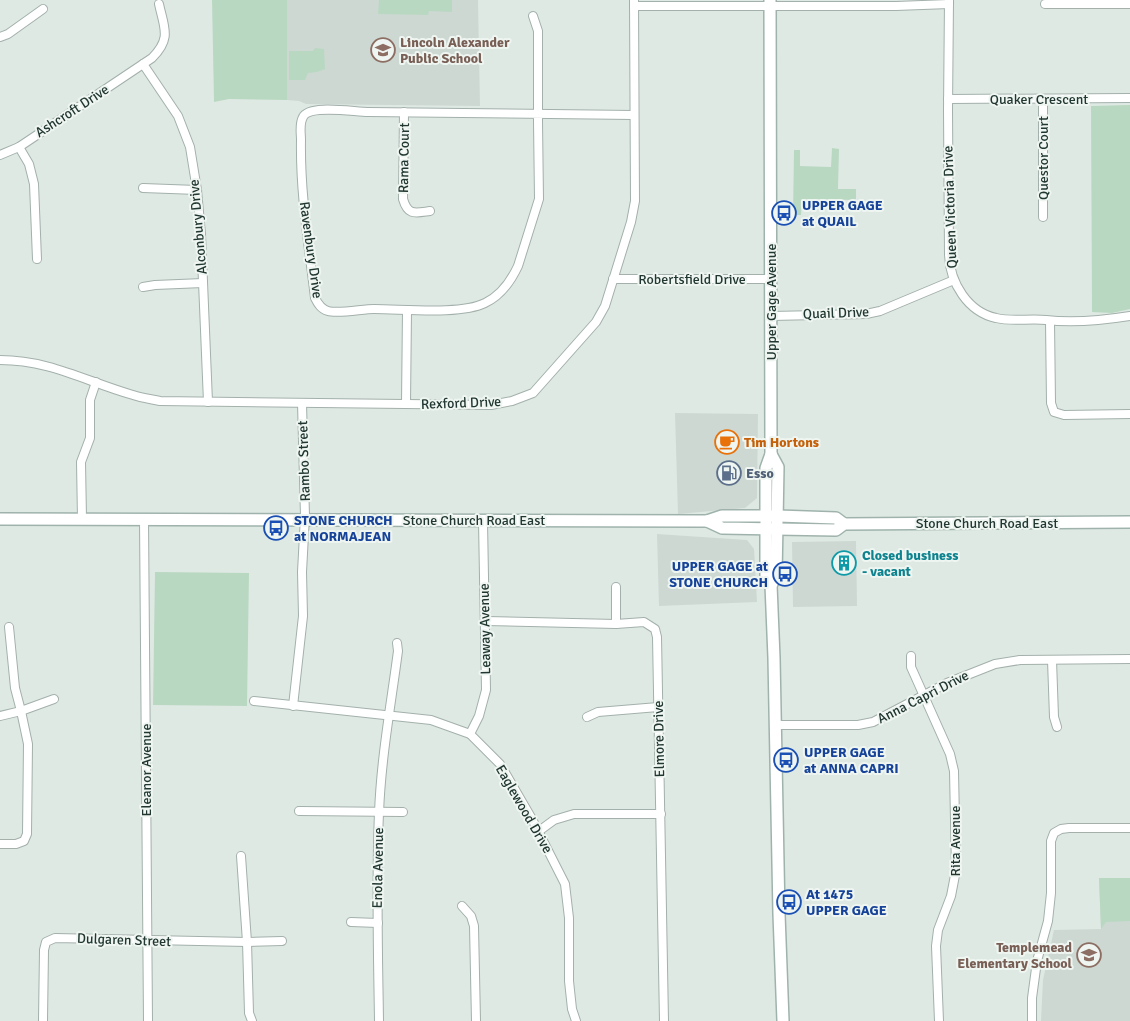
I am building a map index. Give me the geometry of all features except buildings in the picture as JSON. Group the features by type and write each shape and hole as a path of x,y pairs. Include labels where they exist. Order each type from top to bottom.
{"main road":[{"name":"Upper Gage Avenue","path":"770,3 771,454 766,468 772,516 776,578 771,585 776,725 778,904 783,1021"},
{"name":"Stone Church Road East","path":"0,519 707,521 722,516 772,516 836,518 844,524"},
{"name":"Stone Church Road East","path":"707,521 722,528 836,530 844,524 1130,522"}],"street":[{"path":"634,3 770,3 896,6 949,2"},
{"name":"Queen Victoria Drive","path":"949,2 949,265 954,280 962,294 972,306 988,315 1006,320 1050,321 1130,316"},
{"name":"Rexford Drive","path":"0,360 40,363 133,396 160,401 491,404 512,401 533,393 596,322 604,306 631,222 635,201 634,3"},
{"name":"Ashcroft Drive","path":"0,155 19,147 144,64 161,49 166,35 159,4"},
{"path":"1044,4 1130,4"},
{"path":"0,37 8,34 43,9"},
{"path":"533,16 538,31 538,114"},
{"name":"Alconbury Drive","path":"144,64 178,116 190,147 197,190 208,402"},
{"name":"Quaker Crescent","path":"948,99 1130,98"},
{"name":"Questor Court","path":"1043,99 1043,217"},
{"name":"Ravenbury Drive","path":"538,114 539,199 514,276 498,295 485,303 468,309 373,309 329,312 320,307 315,298 300,165 301,123 303,116 307,112 316,109 354,112 634,114"},
{"name":"Rama Court","path":"404,112 403,199 406,208 412,212 430,211"},
{"path":"19,147 29,164 34,184 37,259"},
{"path":"143,188 197,190"},
{"name":"Robertsfield Drive","path":"613,279 772,279"},
{"name":"Quail Drive","path":"771,316 866,314 880,311 954,280"},
{"path":"143,287 203,284"},
{"path":"406,310 406,404"},
{"path":"1050,321 1051,403 1054,412 1064,415 1130,414"},
{"path":"82,519 81,462 90,438 90,400 96,382"},
{"name":"Rambo Street","path":"293,706 303,616 302,572 305,520 302,403"},
{"name":"Eleanor Avenue","path":"144,519 148,1021"},
{"name":"Leaway Avenue","path":"470,734 479,716 486,690 483,521"},
{"path":"616,587 616,624"},
{"name":"Elmore Drive","path":"486,621 616,624 644,622 655,629 657,637 664,1021"},
{"path":"0,844 16,844 24,841 27,834 28,744 22,711 15,688 9,627"},
{"name":"Enola Avenue","path":"378,1021 379,812 398,651 397,643"},
{"name":"Rita Avenue","path":"911,656 911,667 950,754 954,771 956,870 952,896 938,930 936,946 939,1021"},
{"name":"Anna Capri Drive","path":"776,725 865,724 887,716 923,695 962,676 995,664 1020,660 1130,659"},
{"path":"1052,660 1054,717 1057,728"},
{"path":"0,716 22,711 54,699"},
{"name":"Eaglewood Drive","path":"254,701 431,720 470,734 500,764 539,831 565,884 568,897 569,981 572,1009 576,1021"},
{"path":"587,717 598,712 658,707"},
{"path":"299,812 403,812"},
{"path":"539,831 554,820 574,814 661,814"},
{"path":"1032,1021 1032,998 1037,962 1048,921 1054,833 1061,829 1130,828"},
{"path":"241,856 247,942 249,1013 252,1021"},
{"path":"462,906 471,916 474,926 476,1021"},
{"path":"351,922 378,923"},
{"name":"Dulgaren Street","path":"43,1021 44,950 46,942 56,938 282,941"}],"shaded area":[{"name":"Lincoln Alexander Public School","path":"287,0 478,0 480,106 306,104 287,100"},
{"path":"675,413 758,414 757,498 745,508 678,514"},
{"path":"657,534 747,540 754,549 757,602 659,606"},
{"path":"856,541 857,606 793,607 792,542"},
{"name":"Templemead Elementary School","path":"1099,878 1130,878 1130,1021 1041,1021 1043,980 1054,930 1101,929"}],"green space":[{"path":"212,0 287,0 287,100 229,99 214,102"},
{"path":"379,0 452,0 452,12 429,11 428,15 378,14"},
{"path":"315,48 324,49 325,69 308,73 305,80 289,80 289,51 313,51"},
{"path":"1130,105 1130,309 1112,313 1092,312 1091,106"},
{"path":"832,148 839,149 838,189 856,189 856,200 802,199 801,215 793,215 794,150 800,150 800,166 831,167"},
{"path":"155,572 249,573 247,706 153,705"},
{"path":"1099,878 1130,878 1130,921 1106,922 1101,929"}],"place":[{"name":"Lincoln Alexander Public School","path":"383,50"},
{"name":"UPPER GAGE at QUAIL","path":"784,213"},
{"name":"Tim Hortons","path":"727,442"},
{"name":"Esso","path":"729,473"},
{"name":"STONE CHURCH at NORMAJEAN","path":"276,528"},
{"name":"Closed business - vacant","path":"844,563"},
{"name":"UPPER GAGE at STONE CHURCH","path":"785,574"},
{"name":"UPPER GAGE at ANNA CAPRI","path":"786,760"},
{"name":"At 1475 UPPER GAGE","path":"789,902"},
{"name":"Templemead Elementary School","path":"1089,955"}]}
